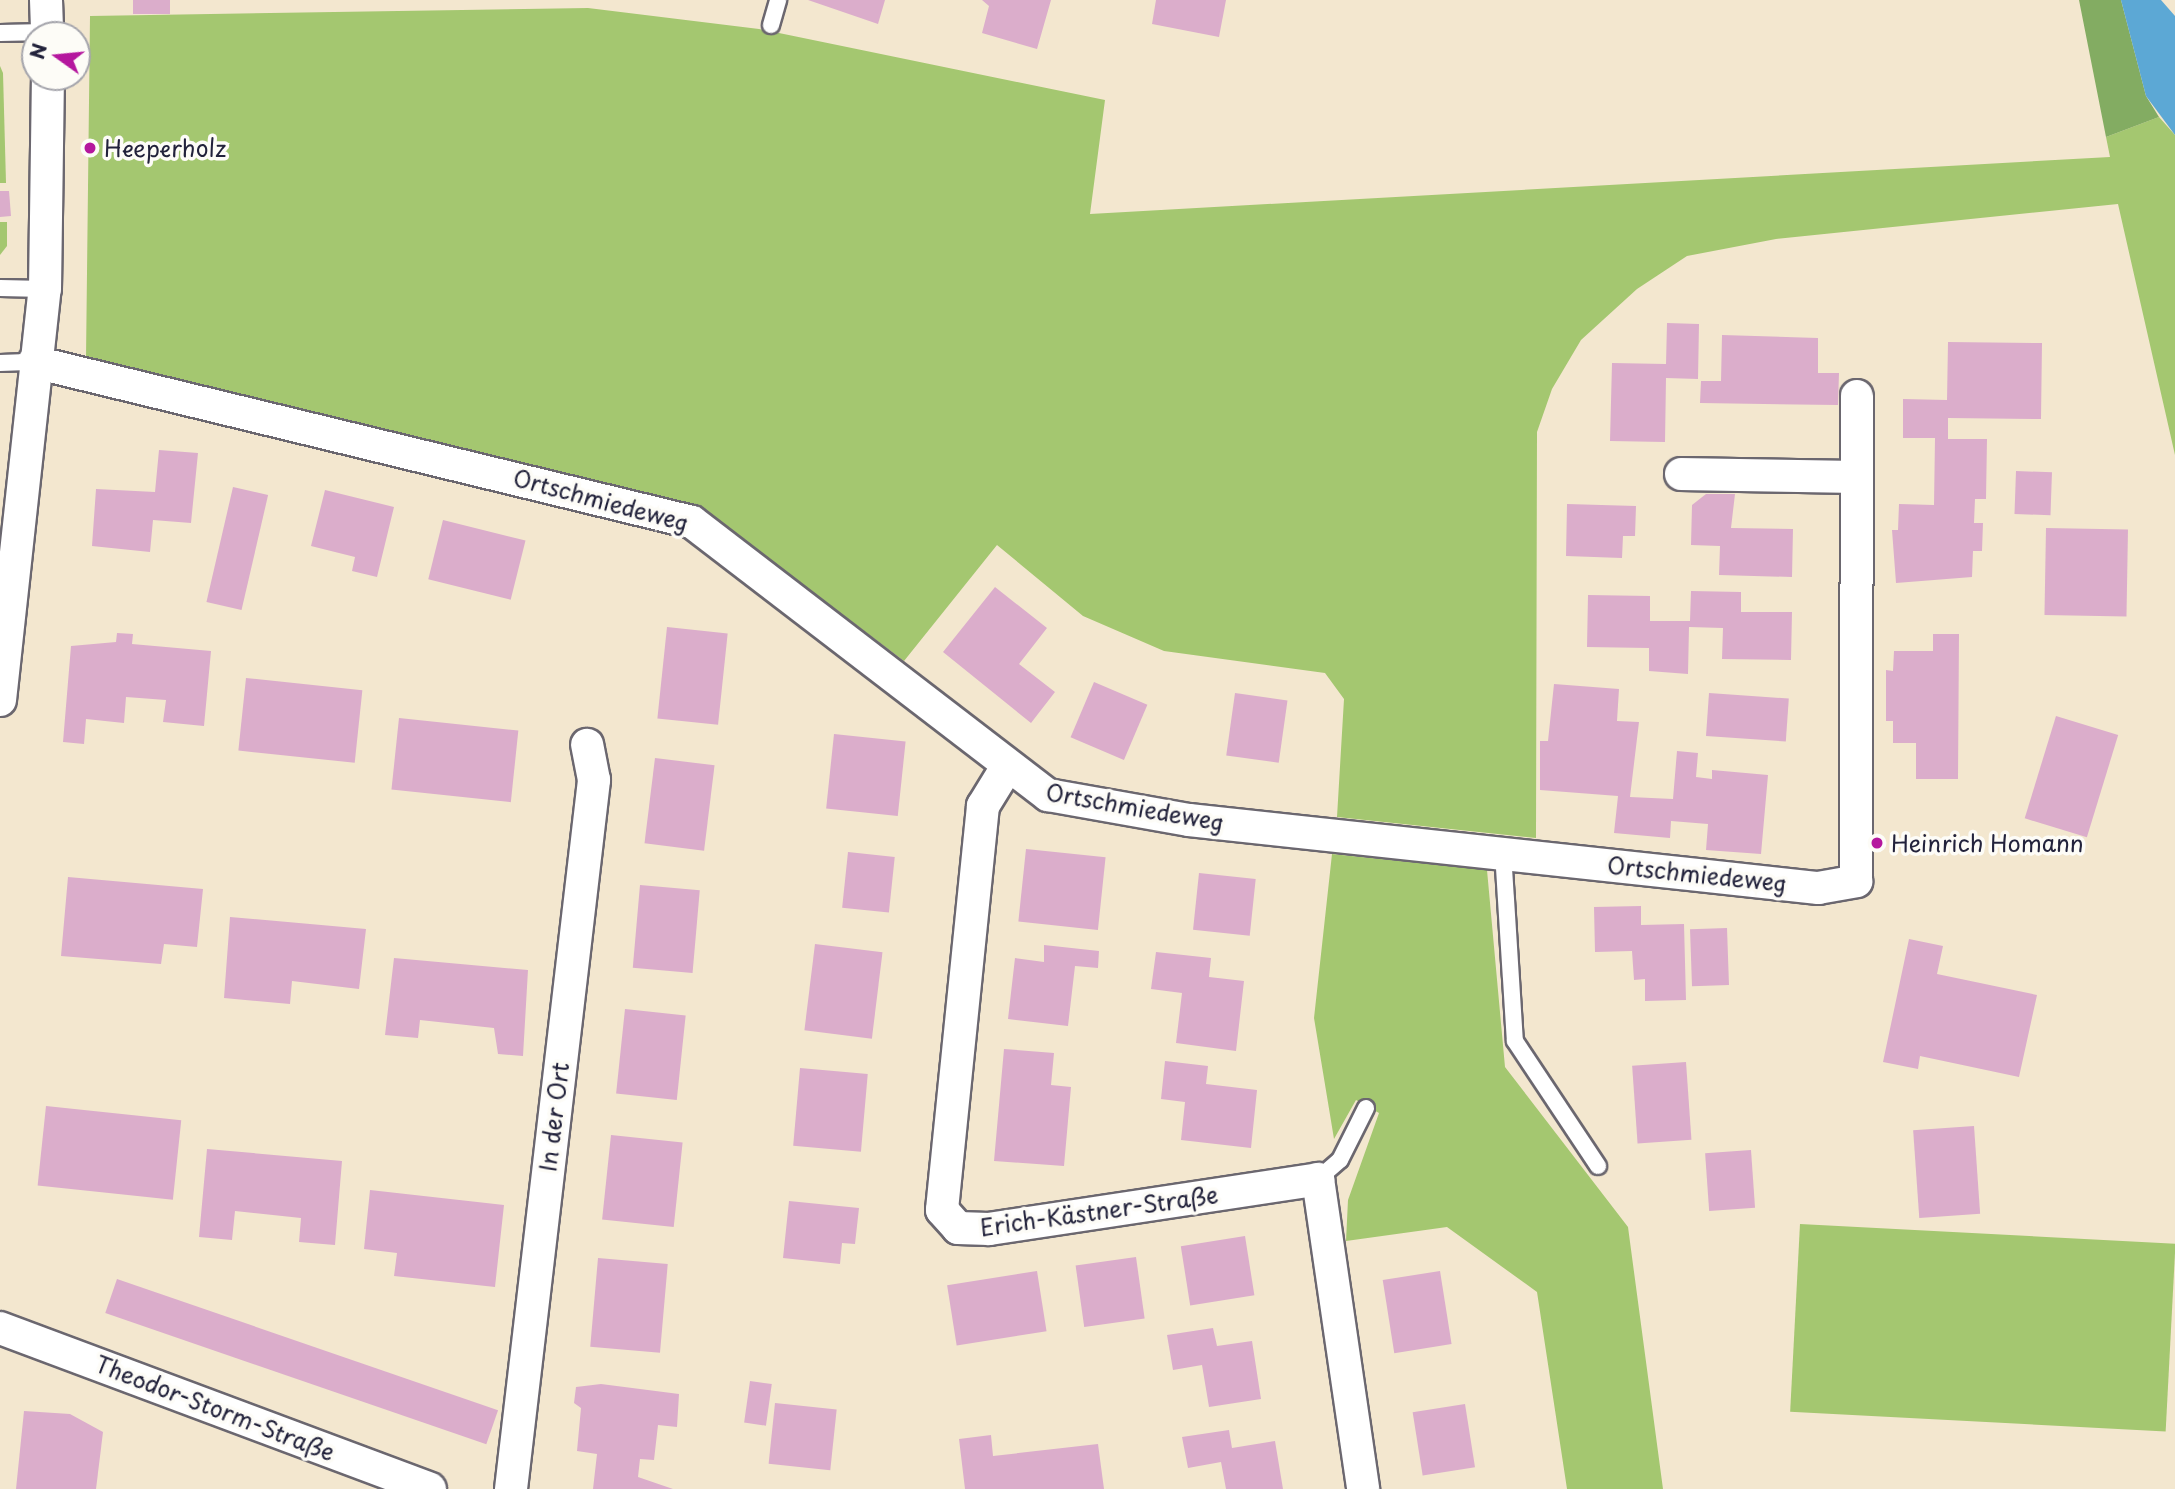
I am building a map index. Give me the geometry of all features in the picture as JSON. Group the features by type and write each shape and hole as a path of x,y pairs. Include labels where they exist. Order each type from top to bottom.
{"street":[{"path":"46,0 46,21"},
{"path":"0,700 34,362 46,289 48,91"},
{"name":"Ortschmiedeweg","path":"34,362 692,522 1007,767 1048,795 1176,817 1818,888 1856,881 1857,396"},
{"path":"1681,474 1856,477"},
{"name":"In der Ort","path":"511,1489 594,780 587,745"},
{"name":"Erich-Kästner-Straße","path":"1007,767 983,806 941,1195 948,1221 958,1228 989,1229 1318,1179"},
{"path":"1318,1179 1363,1489"},
{"name":"Theodor-Storm-Straße","path":"0,1328 430,1489"}],"lane":[{"path":"771,25 778,0"},
{"path":"0,33 21,33"},
{"path":"0,288 46,289"},
{"path":"0,363 34,362"},
{"path":"1503,852 1515,1041 1598,1166"},
{"path":"1318,1179 1340,1160 1366,1108"}],"green space":[{"path":"2079,0 2121,0 2146,96 2159,117 2106,137"},
{"path":"588,8 759,29 1105,100 1090,214 2110,157 2106,137 2159,117 2175,135 2175,455 2118,204 1776,239 1687,256 1637,289 1581,340 1552,389 1537,432 1536,838 1337,817 1344,699 1325,673 1164,651 1083,616 997,545 904,661 697,505 86,358 90,16"},
{"path":"0,66 3,73 6,183 0,183"},
{"path":"0,222 7,222 7,246 0,255"},
{"path":"1332,854 1487,870 1505,1067 1628,1227 1663,1489 1567,1489 1537,1292 1447,1227 1346,1241 1348,1200 1379,1113 1356,1100 1334,1139 1314,1018"},
{"path":"1800,1224 2175,1244 2166,1431 1790,1412"}],"water":[{"path":"2121,0 2161,0 2175,16 2175,135 2146,96"}],"building":[{"path":"133,0 170,0 170,14 133,14"},
{"path":"808,0 885,0 878,24"},
{"path":"982,0 1051,0 1037,49 982,33 989,6"},
{"path":"1156,0 1226,0 1219,37 1152,24"},
{"path":"0,191 9,191 11,216 0,217"},
{"path":"1667,323 1699,324 1698,379 1666,378 1665,442 1610,441 1612,363 1666,364"},
{"path":"1722,335 1818,338 1818,373 1839,373 1838,405 1700,403 1701,381 1721,381"},
{"path":"1948,342 2042,343 2041,419 1948,418 1948,439 1987,439 1986,499 1975,499 1974,523 1983,523 1982,551 1973,551 1972,577 1896,583 1892,530 1898,530 1899,504 1934,505 1935,438 1903,438 1903,399 1947,400"},
{"path":"159,450 198,453 191,523 153,520 150,552 92,546 96,489 155,492"},
{"path":"2016,471 2052,472 2050,515 2014,514"},
{"path":"233,487 268,495 242,610 206,602"},
{"path":"325,490 394,507 377,577 352,571 355,557 311,546"},
{"path":"1706,494 1735,494 1731,528 1793,529 1792,577 1719,575 1720,546 1691,545 1692,505"},
{"path":"1567,504 1636,506 1635,536 1623,536 1622,558 1566,556"},
{"path":"443,520 525,541 511,600 428,579"},
{"path":"2046,528 2128,529 2126,616 2044,615"},
{"path":"995,587 1047,628 1019,664 1055,692 1031,723 943,652"},
{"path":"1691,591 1741,592 1741,612 1792,612 1791,660 1722,659 1723,628 1689,627 1688,674 1649,671 1649,648 1587,647 1588,595 1650,596 1650,621 1690,621"},
{"path":"667,627 728,633 718,725 657,718"},
{"path":"117,633 133,634 132,644 211,651 204,726 163,722 166,700 126,697 124,723 86,719 84,744 63,742 71,646 116,642"},
{"path":"1933,634 1959,634 1958,779 1916,779 1916,743 1893,743 1893,721 1886,721 1886,670 1893,671 1894,651 1933,651"},
{"path":"246,678 362,690 355,763 238,751"},
{"path":"1094,682 1147,705 1124,760 1071,737"},
{"path":"1554,684 1619,689 1617,721 1639,722 1630,797 1673,799 1677,751 1698,753 1696,777 1712,779 1712,770 1768,775 1761,854 1706,850 1708,824 1671,821 1670,838 1614,833 1618,796 1540,790 1540,741 1548,741"},
{"path":"1235,693 1287,700 1279,763 1226,755"},
{"path":"1709,693 1789,699 1786,741 1706,736"},
{"path":"2056,716 2118,735 2087,837 2025,818"},
{"path":"399,718 518,731 511,802 391,790"},
{"path":"834,734 906,742 898,816 826,809"},
{"path":"655,758 715,765 704,851 645,843"},
{"path":"1026,849 1106,857 1098,930 1018,922"},
{"path":"848,852 895,857 889,913 842,908"},
{"path":"1199,873 1256,879 1250,936 1193,930"},
{"path":"68,877 203,889 197,947 164,944 161,964 61,956"},
{"path":"640,885 700,890 693,973 633,968"},
{"path":"1641,906 1641,925 1684,924 1686,1000 1645,1001 1645,979 1634,980 1632,951 1595,952 1594,907"},
{"path":"230,917 366,929 359,989 292,981 290,1004 224,998"},
{"path":"1727,928 1729,985 1692,986 1690,929"},
{"path":"1909,939 1943,946 1937,974 2037,995 2019,1077 1920,1056 1918,1069 1883,1062"},
{"path":"815,944 882,952 872,1039 804,1030"},
{"path":"1044,945 1099,951 1098,968 1075,966 1068,1026 1008,1019 1015,958 1044,962"},
{"path":"1156,952 1211,958 1209,977 1244,981 1236,1051 1176,1043 1182,993 1151,989"},
{"path":"394,958 528,970 523,1056 498,1054 494,1028 420,1020 418,1038 385,1035"},
{"path":"625,1009 686,1015 677,1100 616,1094"},
{"path":"1004,1049 1054,1053 1051,1085 1071,1087 1064,1166 994,1161"},
{"path":"1165,1061 1208,1066 1206,1084 1257,1090 1251,1148 1181,1140 1185,1102 1161,1099"},
{"path":"1686,1062 1691,1140 1638,1144 1632,1066"},
{"path":"800,1068 868,1074 861,1152 793,1146"},
{"path":"46,1106 181,1120 173,1200 38,1186"},
{"path":"1974,1126 1980,1214 1919,1218 1913,1130"},
{"path":"611,1135 683,1143 674,1227 602,1220"},
{"path":"207,1149 342,1161 335,1245 299,1242 301,1218 235,1211 232,1240 199,1237"},
{"path":"1751,1150 1755,1208 1709,1211 1705,1153"},
{"path":"370,1190 504,1205 495,1287 394,1276 397,1253 364,1249"},
{"path":"789,1201 859,1208 855,1244 842,1243 840,1264 783,1258"},
{"path":"1245,1236 1254,1295 1190,1305 1181,1246"},
{"path":"1136,1257 1145,1318 1084,1327 1076,1265"},
{"path":"598,1258 668,1264 660,1353 590,1347"},
{"path":"1037,1271 1047,1331 957,1345 947,1285"},
{"path":"1440,1271 1452,1344 1394,1353 1383,1280"},
{"path":"117,1279 498,1410 486,1444 105,1313"},
{"path":"1213,1328 1217,1346 1252,1341 1261,1399 1209,1407 1202,1365 1173,1370 1167,1335"},
{"path":"750,1381 772,1384 766,1426 744,1423"},
{"path":"601,1384 679,1394 677,1427 658,1425 654,1460 640,1459 638,1477 673,1489 593,1489 597,1454 577,1451 581,1408 574,1403 576,1387"},
{"path":"775,1403 837,1409 830,1470 769,1464"},
{"path":"1465,1404 1475,1467 1423,1476 1413,1412"},
{"path":"24,1411 70,1414 103,1432 96,1489 16,1489"},
{"path":"1229,1430 1232,1448 1275,1441 1283,1489 1226,1489 1221,1462 1188,1468 1182,1437"},
{"path":"991,1435 993,1456 1098,1444 1104,1489 965,1489 959,1439"}],"place":[{"name":"Heeperholz","path":"90,148"},
{"name":"Heinrich Homann","path":"1877,843"}]}
